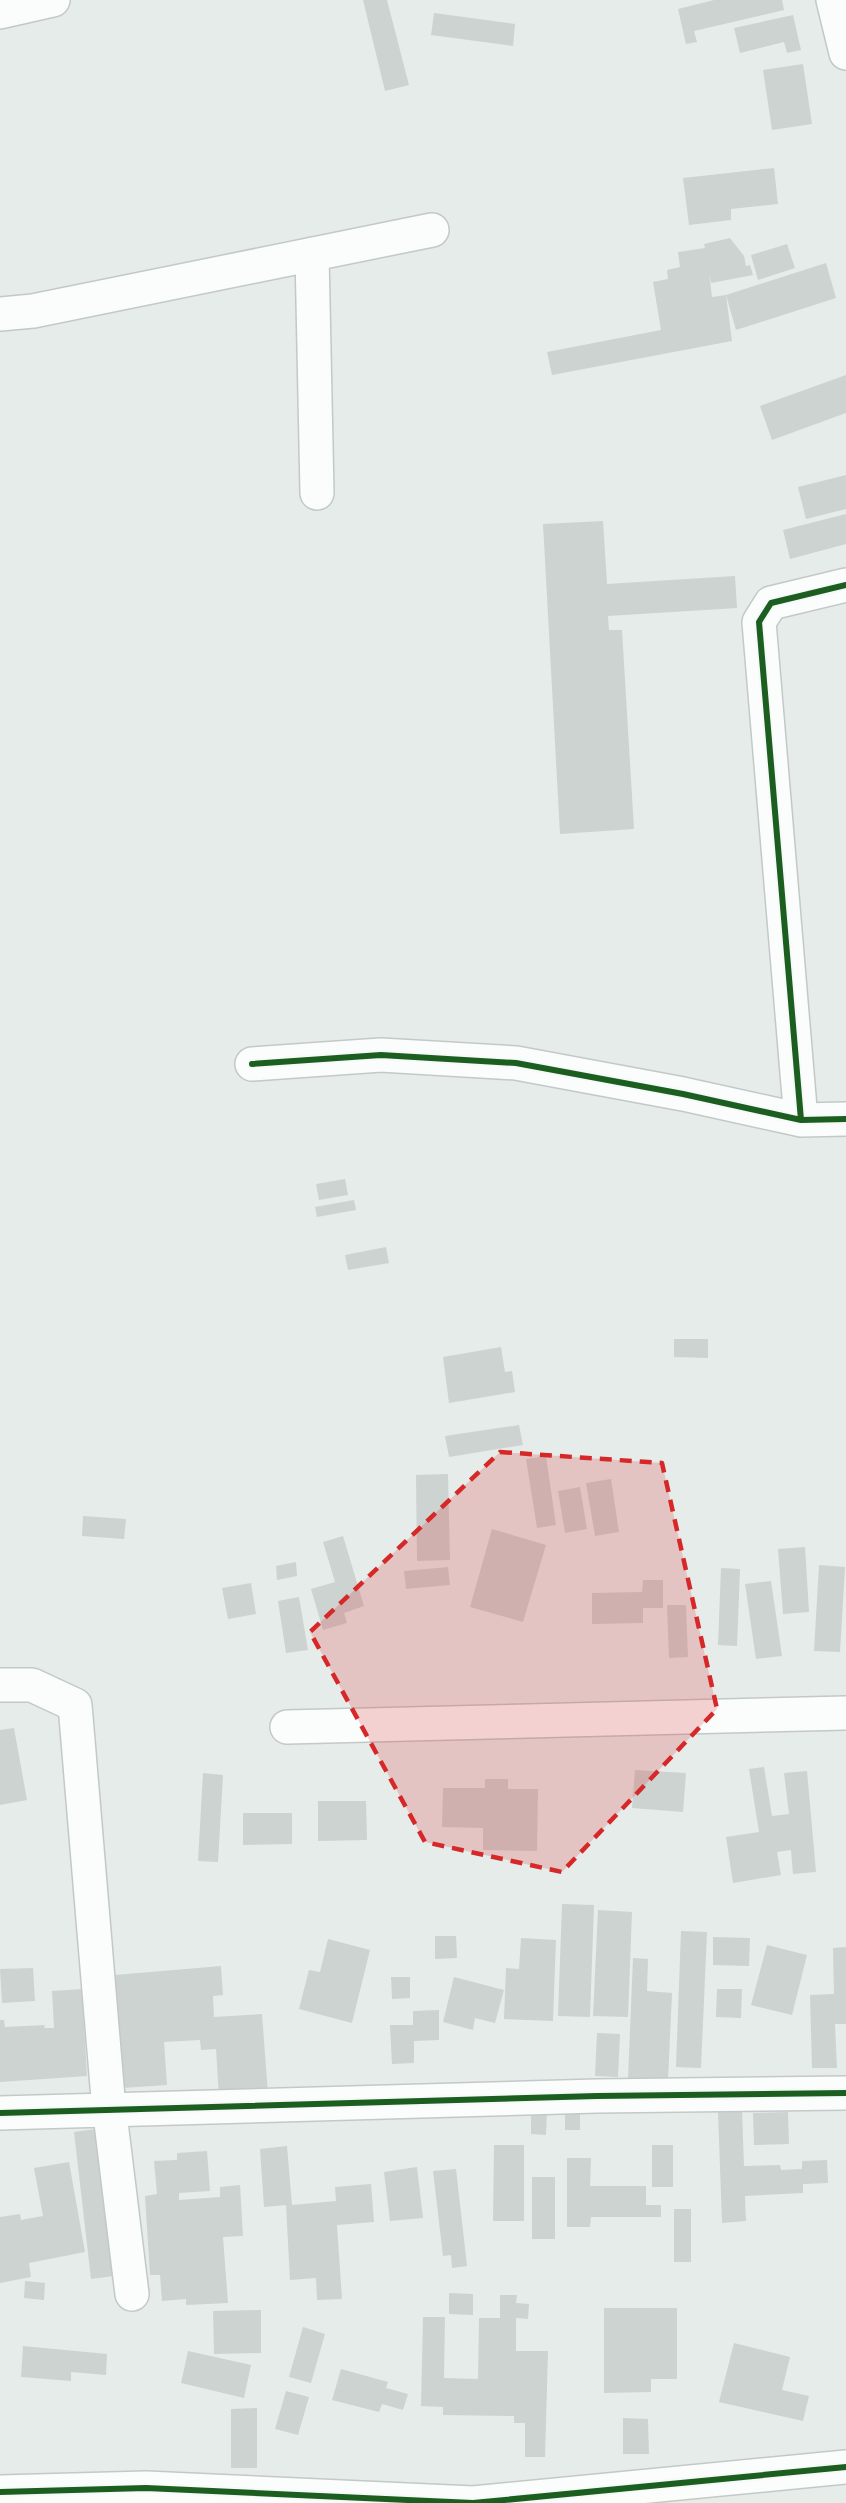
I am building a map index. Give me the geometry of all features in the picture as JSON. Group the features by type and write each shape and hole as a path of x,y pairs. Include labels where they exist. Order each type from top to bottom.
{"street":[{"path":"0,12 53,0"},
{"path":"833,0 846,53"},
{"path":"0,314 45,309 432,230"},
{"path":"312,254 317,494"},
{"path":"801,1120 759,622 771,603 846,585"},
{"path":"252,1064 381,1055 516,1063 683,1094 801,1120 846,1119"},
{"path":"0,1685 32,1685 75,1705 110,2110 132,2294"},
{"path":"287,1727 846,1713"},
{"path":"0,2113 597,2096 846,2093"},
{"path":"0,2492 146,2488 474,2503 846,2466"}],"highlighted area":[{"path":"500,1452 662,1463 717,1709 562,1872 425,1842 310,1632"}],"building":[{"path":"363,0 387,0 409,85 385,91"},
{"path":"714,0 782,0 784,10 694,31 697,42 686,44 678,9"},
{"path":"434,13 515,24 513,46 431,35"},
{"path":"793,15 801,50 787,53 784,42 740,53 734,28"},
{"path":"803,64 812,124 772,130 763,70"},
{"path":"774,168 778,204 731,209 731,220 689,225 683,178"},
{"path":"730,238 744,256 746,266 750,265 753,275 711,283 709,273 712,297 726,295 732,341 552,375 547,352 661,330 653,282 668,279 667,270 680,267 678,252 705,248 704,244"},
{"path":"787,244 795,268 758,280 751,255"},
{"path":"826,263 836,298 736,330 726,295"},
{"path":"846,375 846,413 772,440 760,406"},
{"path":"846,475 846,509 806,519 798,487"},
{"path":"846,514 846,544 790,559 783,530"},
{"path":"603,521 607,584 735,576 737,608 608,616 609,630 622,630 634,829 560,834 543,524"},
{"path":"345,1179 348,1195 319,1200 316,1184"},
{"path":"354,1200 356,1210 317,1217 315,1207"},
{"path":"386,1247 389,1263 348,1270 345,1255"},
{"path":"674,1339 708,1339 708,1358 674,1357"},
{"path":"501,1347 505,1372 512,1371 515,1392 449,1403 443,1357"},
{"path":"519,1425 523,1445 449,1457 445,1436"},
{"path":"546,1456 556,1525 537,1528 526,1459"},
{"path":"448,1474 450,1560 417,1561 416,1475"},
{"path":"611,1479 619,1532 595,1536 586,1483"},
{"path":"580,1487 587,1529 565,1533 558,1491"},
{"path":"83,1516 126,1519 124,1539 82,1536"},
{"path":"492,1529 546,1545 523,1622 470,1607"},
{"path":"343,1536 364,1606 344,1613 347,1623 323,1630 311,1589 335,1582 323,1542"},
{"path":"805,1547 809,1612 783,1614 778,1549"},
{"path":"296,1562 297,1576 277,1580 276,1566"},
{"path":"819,1565 845,1567 840,1652 814,1651"},
{"path":"448,1567 450,1585 406,1589 404,1571"},
{"path":"721,1568 740,1569 737,1646 718,1645"},
{"path":"643,1580 663,1580 663,1608 643,1608 643,1623 592,1624 592,1593 642,1592"},
{"path":"771,1581 782,1656 756,1659 745,1584"},
{"path":"251,1583 256,1614 228,1619 222,1588"},
{"path":"299,1597 308,1650 286,1653 278,1601"},
{"path":"667,1605 686,1605 688,1657 669,1658"},
{"path":"14,1728 27,1800 0,1805 0,1730"},
{"path":"764,1767 772,1816 789,1814 784,1773 807,1771 816,1872 793,1874 791,1850 777,1852 781,1875 733,1883 726,1837 759,1832 749,1769"},
{"path":"635,1770 686,1773 683,1812 632,1808"},
{"path":"203,1773 223,1775 218,1862 198,1861"},
{"path":"485,1779 508,1779 508,1789 538,1789 537,1851 483,1850 483,1828 442,1827 443,1788 485,1788"},
{"path":"318,1801 366,1801 367,1840 318,1841"},
{"path":"243,1813 292,1813 292,1844 243,1845"},
{"path":"562,1904 594,1905 590,2017 558,2016"},
{"path":"598,1910 632,1912 628,2017 593,2016"},
{"path":"681,1931 707,1932 701,2068 676,2067"},
{"path":"435,1936 456,1936 457,1958 435,1959"},
{"path":"713,1937 750,1938 749,1966 713,1965"},
{"path":"521,1938 556,1940 553,2021 504,2019 506,1968 519,1969"},
{"path":"328,1939 370,1950 352,2023 299,2009 309,1970 320,1972"},
{"path":"767,1945 807,1955 792,2015 751,2005"},
{"path":"846,1947 846,2024 835,2024 837,2068 812,2068 810,1995 834,1994 833,1948"},
{"path":"633,1958 648,1959 647,1991 672,1993 668,2080 628,2079"},
{"path":"221,1966 223,1995 213,1996 214,2017 262,2014 268,2094 219,2097 216,2049 201,2050 200,2040 164,2042 167,2085 122,2088 115,1975"},
{"path":"33,1968 35,2001 2,2003 0,1969"},
{"path":"391,1977 410,1977 410,1998 392,1999"},
{"path":"454,1977 504,1990 495,2023 475,2018 473,2030 443,2022"},
{"path":"82,1989 87,2076 0,2082 0,2020 4,2020 5,2027 45,2025 44,2028 54,2028 52,1991"},
{"path":"717,1989 742,1989 741,2018 716,2017"},
{"path":"439,2010 439,2040 414,2041 414,2063 392,2064 390,2025 413,2025 413,2011"},
{"path":"597,2033 620,2034 618,2077 595,2076"},
{"path":"531,2109 547,2109 546,2135 531,2134"},
{"path":"742,2110 744,2166 780,2165 781,2170 802,2169 802,2161 827,2160 828,2183 803,2184 803,2193 745,2196 746,2221 722,2223 718,2111"},
{"path":"565,2112 580,2112 580,2130 565,2130"},
{"path":"788,2112 789,2144 754,2145 753,2113"},
{"path":"104,2128 122,2275 91,2279 74,2132"},
{"path":"494,2145 524,2145 524,2221 493,2221"},
{"path":"652,2145 673,2145 673,2187 652,2187"},
{"path":"287,2146 292,2205 336,2201 335,2187 371,2184 374,2222 337,2225 342,2299 317,2300 316,2278 290,2280 286,2205 264,2207 260,2149"},
{"path":"207,2151 210,2191 179,2193 179,2200 220,2197 220,2187 240,2185 243,2236 223,2237 228,2303 186,2305 186,2299 162,2301 160,2275 150,2275 145,2196 157,2194 154,2161 177,2160 177,2153"},
{"path":"567,2158 591,2158 590,2186 646,2186 646,2205 661,2205 661,2217 591,2217 590,2227 567,2227"},
{"path":"69,2162 85,2252 29,2263 31,2277 0,2283 0,2217 20,2214 21,2220 43,2216 34,2168"},
{"path":"417,2167 423,2218 390,2221 384,2172"},
{"path":"456,2169 467,2266 452,2268 451,2255 443,2256 433,2171"},
{"path":"532,2177 555,2177 555,2239 532,2239"},
{"path":"674,2209 691,2209 691,2262 674,2262"},
{"path":"25,2281 45,2283 44,2300 24,2298"},
{"path":"449,2293 473,2294 473,2315 449,2314"},
{"path":"500,2295 517,2295 516,2303 529,2304 528,2319 516,2318 516,2351 548,2351 545,2457 525,2457 525,2423 514,2423 514,2416 443,2415 443,2407 421,2406 423,2317 445,2317 444,2378 478,2379 479,2318 500,2318"},
{"path":"604,2308 677,2308 677,2379 651,2379 651,2392 604,2393"},
{"path":"261,2310 261,2353 214,2354 213,2311"},
{"path":"303,2327 325,2334 311,2383 289,2377"},
{"path":"734,2343 790,2357 782,2390 809,2396 803,2421 719,2402"},
{"path":"23,2346 107,2354 106,2375 71,2372 71,2381 21,2377"},
{"path":"188,2351 251,2365 244,2398 181,2383"},
{"path":"341,2369 388,2382 386,2388 408,2394 403,2410 382,2404 379,2412 332,2400"},
{"path":"286,2391 309,2397 298,2435 275,2429"},
{"path":"257,2408 257,2468 231,2468 231,2409"},
{"path":"623,2418 648,2419 649,2454 623,2454"}],"cycle path":[{"path":"801,1120 759,622 771,603 846,585"},
{"path":"252,1064 381,1055 516,1063 683,1094 801,1120 846,1119"},
{"path":"0,2113 597,2096 846,2093"},
{"path":"0,2492 146,2488 473,2503 846,2467"}]}
